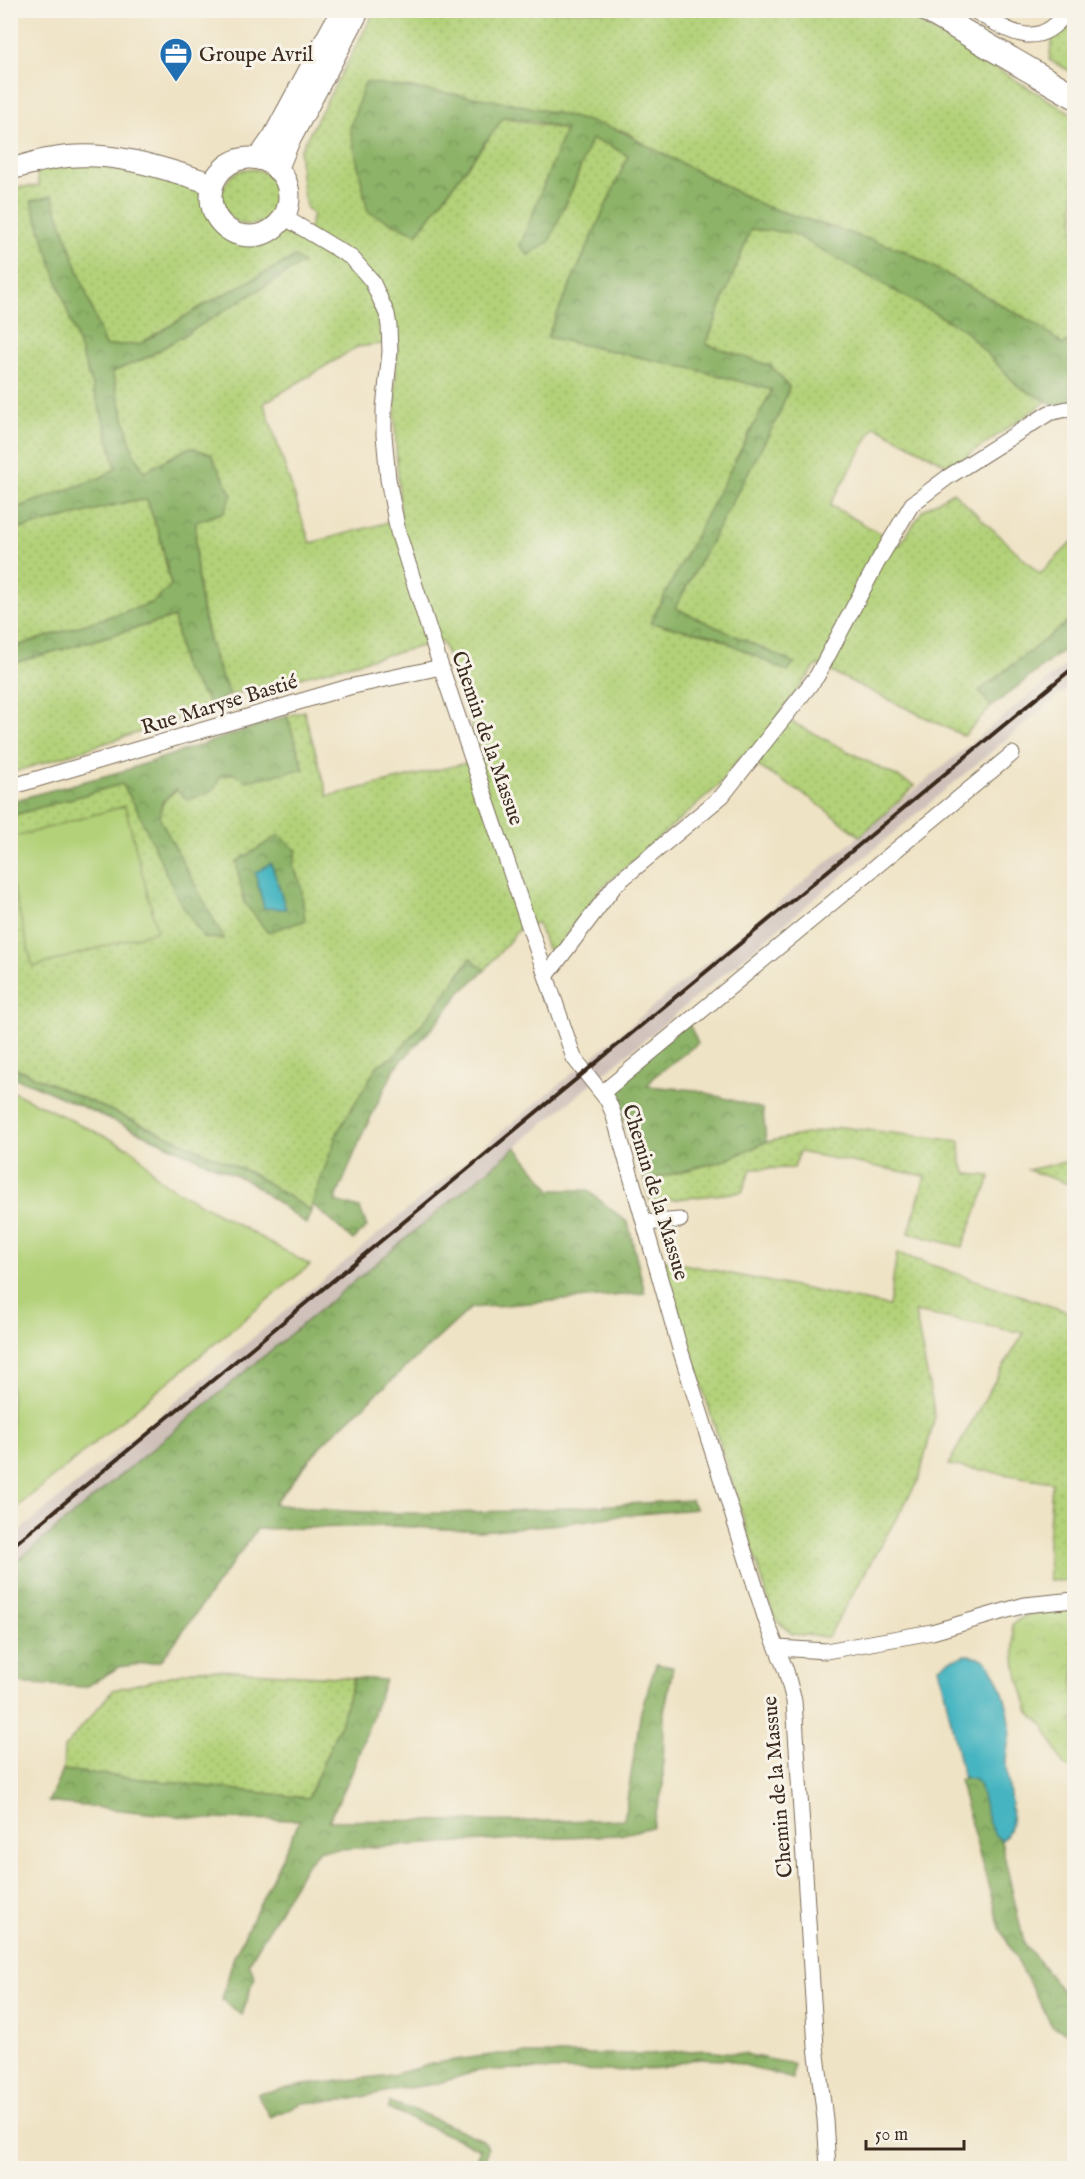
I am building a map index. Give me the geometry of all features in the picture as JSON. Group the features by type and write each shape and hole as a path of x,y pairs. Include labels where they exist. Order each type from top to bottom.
{"main road":[{"path":"927,10 1074,96"}],"street":[{"path":"258,159 274,136 342,10"},
{"path":"277,170 288,143 359,10"},
{"path":"973,10 1004,28 1017,34 1027,35 1046,33 1068,10"},
{"path":"10,169 52,158 116,157 148,164 213,184"},
{"path":"242,159 258,159 277,170 285,182 289,196 284,217 272,230 255,236 246,236 230,231 222,225 213,210 211,193 213,184 221,171 242,159"},
{"name":"Chemin de la Massue","path":"284,217 352,258 364,269 387,314 390,352 384,408 388,479 398,532 441,667 548,975 574,1058 602,1093 613,1113 680,1349 794,1701 816,2048 825,2119 828,2169"},
{"path":"548,975 616,884 722,796 817,676 877,563 912,504 948,477 1049,413 1068,409 1074,411"},
{"name":"Rue Maryse Bastié","path":"10,788 349,687 441,667"},
{"path":"602,1093 1012,754"},
{"path":"645,1223 680,1220"},
{"path":"778,1648 826,1651 932,1632 1025,1605 1074,1600"}],"shaded area":[{"path":"1074,658 1074,683 11,1566 11,1538"}],"green space":[{"path":"375,11 900,11 1074,115 1074,337 1063,345 1041,327 903,250 764,206 638,141 627,132 508,102 417,234 504,117 565,130 553,165 564,207 591,138 611,146 628,156 547,337 694,369 772,390 651,623 715,636 788,672 793,663 675,608 778,417 789,387 771,366 706,345 750,229 792,232 963,329 1019,387 1047,401 951,467 875,426 830,505 900,545 923,510 953,492 1040,574 1074,540 1074,617 979,691 991,707 964,736 817,665 778,715 915,786 860,836 810,798 741,756 718,786 599,890 557,948 547,949 538,923 522,926 485,970 470,958 435,1008 396,1055 378,1065 312,1204 311,1211 253,1174 11,1066 11,816 122,783 137,809 159,818 164,801 191,783 230,774 304,769 287,716 304,711 328,796 483,759 442,641 230,695 214,655 202,611 196,543 196,522 224,512 190,447 144,472 133,452 112,372 148,357 303,263 204,305 140,344 104,346 87,301 105,425 116,468 102,477 11,510 10,188 39,186 36,169 95,162 197,187 216,224 234,237 262,240 292,231 301,235 305,242 313,215 307,208 304,197 300,151","holes":["398,342 395,430 401,519 310,543 264,403 357,347"]},
{"path":"1066,28 1074,30 1074,73 1049,60 1053,34"},
{"path":"365,82 502,102 612,128 764,206 903,250 1041,327 1063,345 1074,337 1074,415 1019,387 963,329 792,233 751,229 706,344 771,366 789,387 778,417 675,608 794,663 788,672 715,636 650,623 772,390 694,369 547,337 628,156 611,146 591,139 549,242 528,255 520,246 565,130 535,121 504,117 417,234 368,212 350,128"},
{"path":"244,169 256,169 270,177 278,191 276,208 270,217 256,225 244,225 227,213 222,203 222,191 234,174"},
{"path":"52,196 105,346 140,344 204,305 295,257 303,263 148,357 112,372 133,452 144,472 190,447 211,454 232,495 224,512 196,522 197,565 202,611 221,676 230,695 211,705 183,667 174,617 11,664 11,648 152,603 171,585 160,537 147,500 131,501 11,531 11,510 102,477 116,468 105,425 31,201"},
{"path":"147,500 160,537 171,586 152,603 11,648 11,531 131,501"},
{"path":"175,617 183,667 211,705 187,717 11,773 11,664"},
{"path":"1074,617 1074,642 991,707 979,691"},
{"path":"287,716 304,769 246,781 235,773 221,775 214,790 187,800 176,789 162,802 160,819 224,939 204,938 178,899 137,809 122,784 11,816 11,801 123,771"},
{"path":"125,806 157,931 33,967 11,880 11,838"},
{"path":"279,835 297,851 293,865 301,885 305,921 267,932 244,902 236,862"},
{"path":"471,958 485,970 461,992 434,1026 395,1068 363,1133 335,1201 360,1208 367,1227 353,1240 312,1204 338,1131 378,1065 396,1055 435,1008"},
{"path":"688,1022 698,1043 655,1076 647,1086 696,1090 763,1109 766,1142 726,1160 645,1181 615,1093 622,1075"},
{"path":"11,1066 253,1174 311,1211 306,1224 250,1182 34,1085 11,1077"},
{"path":"11,1091 131,1149 167,1185 310,1265 11,1512"},
{"path":"841,1127 960,1141 961,1162 967,1174 991,1176 962,1247 909,1233 925,1176 799,1152 794,1168 751,1169 742,1192 650,1202 645,1181 726,1160 766,1142"},
{"path":"516,1147 551,1190 587,1190 628,1223 645,1293 471,1308 323,1443 274,1504 378,1513 430,1513 534,1510 691,1500 696,1509 480,1531 395,1526 257,1529 161,1661 119,1667 86,1687 11,1683 11,1566"},
{"path":"1074,1160 1074,1186 1028,1170"},
{"path":"897,1253 1074,1314 1074,1514 1072,1527 1074,1582 1049,1580 1048,1543 1052,1482 948,1465 1024,1333 915,1312 935,1416 919,1479 828,1637 792,1634 774,1618 663,1260 889,1306"},
{"path":"1074,1607 1074,1772 1063,1764 1044,1726 1029,1712 1016,1668 1012,1625 1032,1613"},
{"path":"656,1664 673,1667 664,1713 663,1788 652,1827 620,1835 320,1850 305,1866 249,1963 255,1977 242,2015 222,2000 233,1959 300,1820 204,1819 48,1802 63,1770 308,1798 341,1722 354,1678 385,1680 352,1773 329,1821 624,1819 641,1711"},
{"path":"200,1669 354,1678 341,1722 308,1798 63,1770 64,1748 113,1690"},
{"path":"986,1775 1024,1943 1074,2004 1074,2036 1052,2026 1000,1928 959,1780"},
{"path":"705,2050 744,2054 794,2064 793,2079 727,2060 693,2059 662,2068 615,2071 515,2069 477,2071 436,2084 353,2099 303,2103 270,2117 257,2094 304,2085 392,2075 435,2063 498,2054 650,2054"},
{"path":"389,2102 414,2110 483,2140 488,2148 484,2168 475,2168 480,2149 388,2109"}],"water":[{"path":"271,863 286,909 264,908 255,873"},
{"path":"966,1655 982,1658 992,1668 1004,1695 1009,1714 1010,1731 1006,1764 1012,1814 1008,1833 1002,1840 992,1831 989,1824 979,1785 975,1780 963,1777 939,1667 948,1661"}],"railway":[{"path":"10,1548 1074,667"}],"place":[{"name":"Groupe Avril","path":"176,83"}]}
